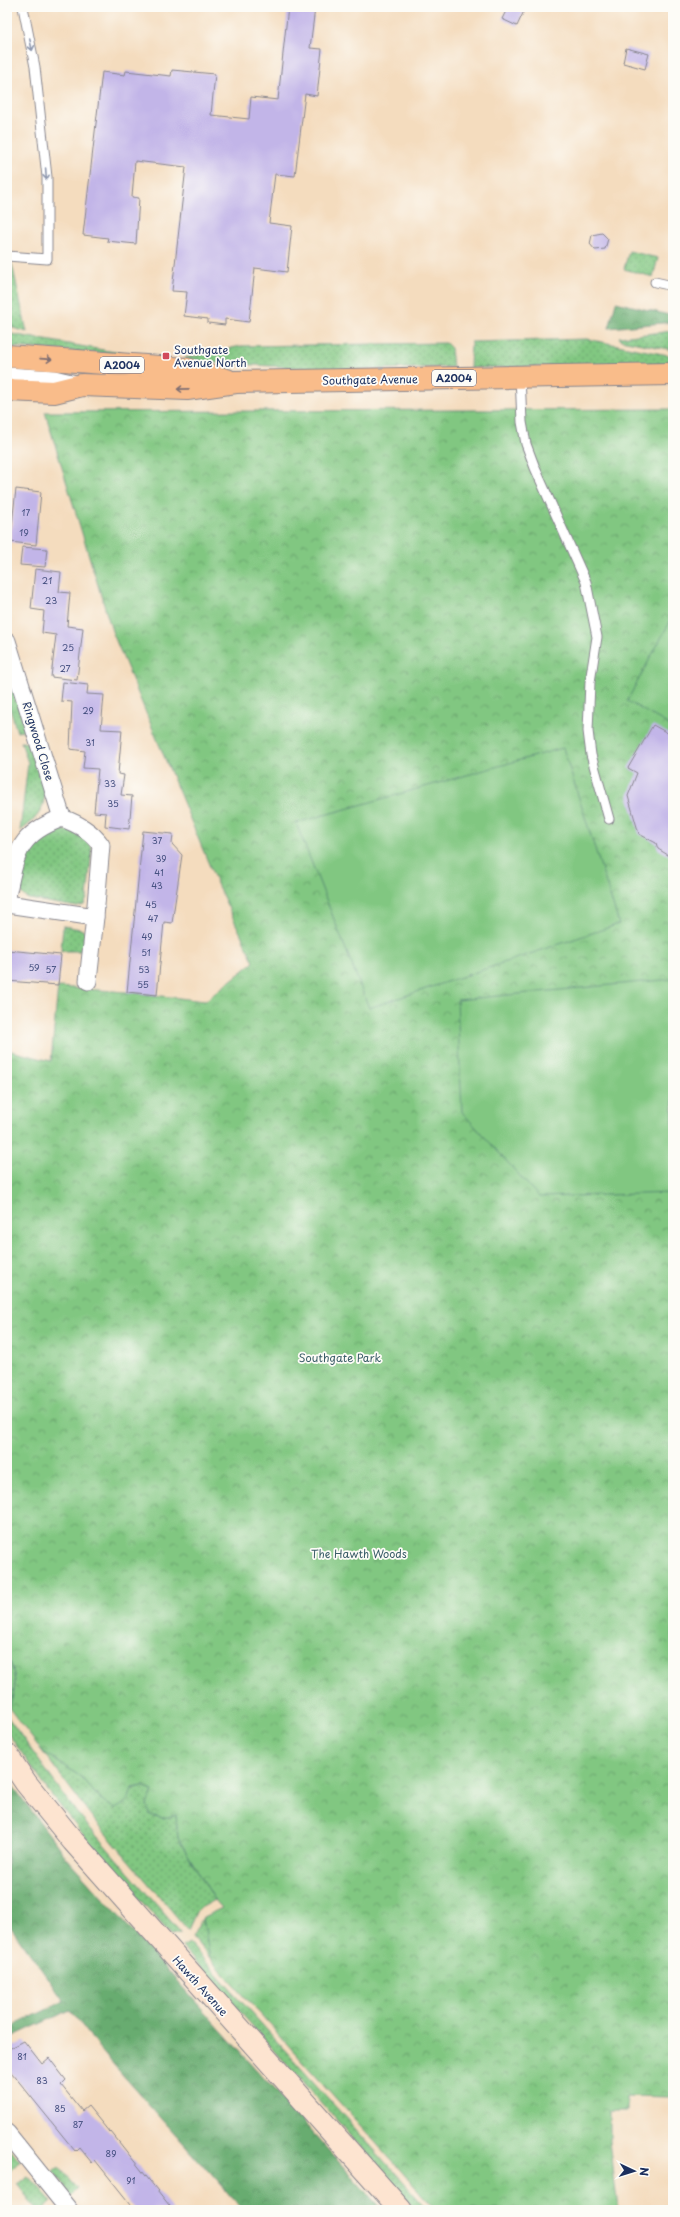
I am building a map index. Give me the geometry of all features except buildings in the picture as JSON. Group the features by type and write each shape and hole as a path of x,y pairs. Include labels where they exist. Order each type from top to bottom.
{"main road":[{"name":"Southgate Avenue","path":"7,356 187,369 236,382"},
{"name":"Southgate Avenue","path":"7,390 54,392 82,386 187,389 236,382 673,374"}],"street":[{"path":"7,376 54,379 82,386"},
{"name":"Ringwood Close","path":"7,641 62,818"},
{"path":"7,896 14,863 27,837 45,824 62,818 77,823 94,835 101,845 88,981"},
{"path":"7,904 95,917"},
{"name":"Hawth Avenue","path":"7,1755 26,1783 83,1853 400,2210"},
{"path":"7,2133 69,2210"}],"lane":[{"path":"7,256 47,259 47,177 35,67 23,7"},
{"path":"655,282 673,286"},
{"path":"520,376 522,418 526,444 535,468 586,582 590,597 597,637 590,682 588,731 592,755 608,819"}],"green space":[{"path":"629,251 658,258 653,277 624,269"},
{"path":"12,264 27,332 13,328 7,318 7,265"},
{"path":"616,302 673,316 673,322 609,328"},
{"path":"7,328 11,334 138,356 13,347 7,345"},
{"path":"673,331 673,350 621,340 619,337"},
{"path":"587,339 673,356 673,364 470,368 471,342"},
{"path":"446,343 451,348 453,367 340,370 185,361 185,358 241,346"},
{"name":"Southgate Park","path":"673,409 673,2097 627,2096 627,2111 610,2111 610,2141 618,2210 436,2210 210,1958 203,1917 222,1908 215,1900 178,1838 176,1815 163,1818 150,1815 147,1805 153,1791 142,1786 132,1788 128,1802 115,1809 99,1798 81,1777 42,1751 9,1708 15,1687 15,1681 13,1669 7,1655 7,1050 51,1061 58,987 127,992 205,1001 254,962 218,886 112,631 45,412"},
{"path":"673,616 673,727 627,701"},
{"path":"7,683 11,684 26,730 17,732 7,698"},
{"path":"21,742 31,743 42,781 44,802 40,811 32,821 20,831 28,763"},
{"path":"563,748 619,924 369,1008 296,823"},
{"path":"63,830 80,836 90,844 92,848 87,898 84,905 77,907 29,899 19,888 20,869 28,851 34,843 45,835"},
{"path":"63,926 81,929 86,933 84,951 61,951"},
{"path":"673,979 673,1193 539,1197 462,1112 457,1000"},
{"path":"7,1655 13,1669 15,1681 15,1687 9,1708 7,1706"},
{"path":"7,1716 76,1812 181,1933 171,1935 89,1842 52,1796 7,1732"},
{"path":"42,1751 81,1777 99,1798 142,1786 153,1791 147,1805 163,1818 176,1815 178,1838 215,1900 197,1910 188,1930 95,1821"},
{"path":"7,1778 66,1857 382,2210 243,2210 104,2054 70,2010 7,2039 7,2029 64,2001 7,1922"},
{"path":"203,1917 210,1958 192,1937"},
{"path":"189,1943 428,2210 417,2210 182,1947"},
{"path":"7,2144 20,2161 8,2173 7,2171"},
{"path":"59,2167 78,2189 71,2196 53,2172"},
{"path":"29,2176 52,2202 44,2210 37,2210 17,2184"}],"place":[{"name":"Southgate Avenue North","path":"166,356"}],"park label":[{"name":"The Hawth Woods","path":"359,1554"}]}
